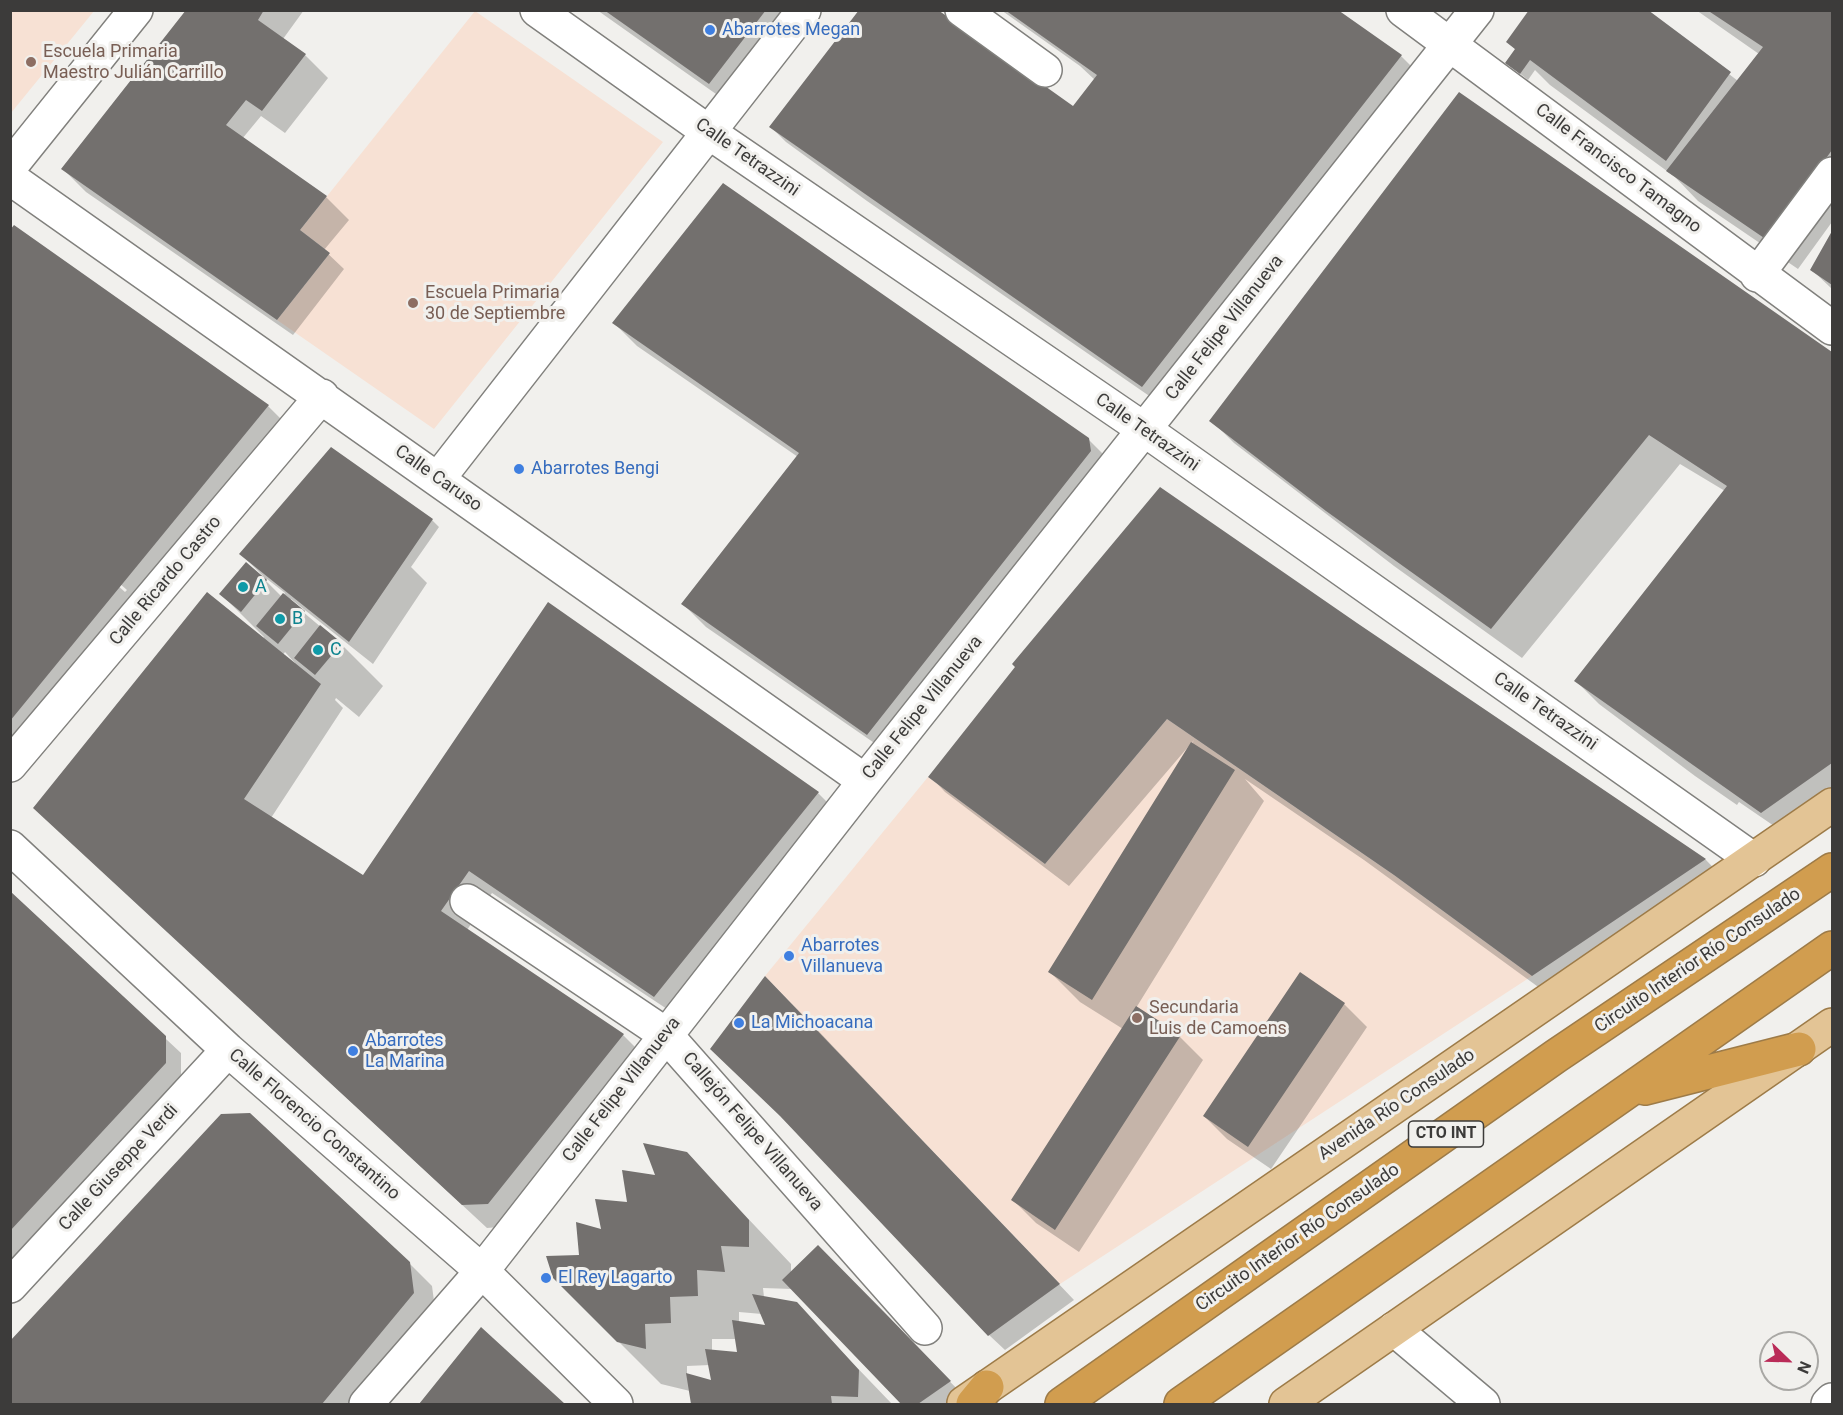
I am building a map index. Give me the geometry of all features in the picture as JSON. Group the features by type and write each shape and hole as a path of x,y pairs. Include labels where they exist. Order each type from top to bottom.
{"highway":[{"name":"Circuito Interior Río Consulado","path":"1062,1404 1556,1056 1833,870"},
{"path":"1180,1404 1833,948"},
{"path":"1625,1093 1799,1049"}],"main road":[{"name":"Avenida Río Consulado","path":"974,1399 1833,805"},
{"path":"1286,1404 1833,1025"}],"street":[{"path":"10,167 136,10"},
{"name":"Calle Tetrazzini","path":"537,10 710,133 1144,430 1754,860"},
{"path":"438,479 804,10"},
{"path":"962,10 1045,70"},
{"name":"Calle Francisco Tamagno","path":"1403,10 1758,275 1833,328"},
{"name":"Calle Felipe Villanueva","path":"366,1404 482,1270 864,781 1477,10"},
{"path":"1758,275 1833,174"},
{"name":"Calle Caruso","path":"10,178 322,396 864,781"},
{"name":"Calle Ricardo Castro","path":"10,765 322,396"},
{"name":"Calle Florencio Constantino","path":"10,847 228,1050 482,1270 616,1404"},
{"name":"Callejón Felipe Villanueva","path":"467,901 665,1034 926,1328"},
{"name":"Calle Giuseppe Verdi","path":"10,1286 228,1050"},
{"path":"1394,1329 1483,1404"},
{"path":"1828,1404 1833,1400"}],"shaded area":[{"name":"Escuela Primaria Maestro Julián Carrillo","path":"10,11 94,11 11,113"},
{"path":"475,11 663,142 434,429 277,320 330,253 300,230"},
{"name":"Secundaria Luis de Camoens","path":"1167,719 1394,875 1532,976 1060,1284 765,976 928,777 1045,864"}],"building":[{"path":"186,10 264,10 258,20 306,54 262,111 246,100 226,125 327,196 300,230 330,253 277,320 61,169"},
{"path":"604,10 766,10 709,84"},
{"path":"859,10 938,10 1073,106 1097,75 1005,10 1338,10 1402,55 1142,387 769,127"},
{"path":"1529,10 1648,10 1731,72 1666,161 1530,60 1520,74 1505,63 1515,49 1506,42"},
{"path":"1707,10 1832,10 1832,150 1767,240 1666,171 1763,47"},
{"path":"1459,92 1832,352 1832,763 1761,813 1574,681 1727,486 1649,435 1491,629 1326,511 1209,421"},
{"path":"723,183 1089,438 1091,451 867,735 681,604 799,453 612,323"},
{"path":"14,225 269,405 10,721 10,230"},
{"path":"1832,231 1832,285 1810,270"},
{"path":"331,447 433,519 349,642 239,554"},
{"path":"1160,487 1706,859 1532,976 1394,875 1167,719 1045,864 928,777 1015,667 1012,664"},
{"name":"A","path":"246,562 267,580 241,612 219,594"},
{"path":"207,592 321,684 244,799 363,875 548,602 819,792 654,997 469,871 441,911 624,1034 488,1204 462,1205 33,808"},
{"name":"B","path":"283,593 305,611 278,644 256,626"},
{"name":"C","path":"320,625 342,643 315,675 294,658"},
{"path":"1191,742 1235,770 1092,1000 1048,972"},
{"path":"10,891 166,1036 166,1063 10,1231"},
{"path":"1300,972 1345,1003 1248,1147 1203,1116"},
{"path":"765,976 1060,1284 988,1336 780,1116 710,1049"},
{"path":"1136,1006 1181,1035 1055,1230 1011,1200"},
{"path":"250,1113 410,1262 414,1293 322,1404 10,1404 10,1341 221,1114"},
{"path":"643,1143 687,1152 749,1220 749,1247 721,1246 725,1272 697,1270 698,1296 670,1297 671,1323 645,1324 646,1349 617,1342 553,1278 546,1256 579,1255 576,1222 601,1229 595,1199 627,1202 622,1170 655,1175"},
{"path":"818,1245 951,1381 918,1404 901,1404 782,1280"},
{"path":"752,1294 797,1302 859,1370 858,1397 831,1396 832,1404 691,1404 686,1373 711,1380 705,1349 737,1352 732,1320 765,1325"},
{"path":"481,1327 565,1404 419,1404"}],"place":[{"name":"Abarrotes Megan","path":"710,30"},
{"name":"Escuela Primaria Maestro Julián Carrillo","path":"31,62"},
{"name":"Escuela Primaria 30 de Septiembre","path":"413,303"},
{"name":"Abarrotes Bengi","path":"519,469"},
{"name":"A","path":"243,587"},
{"name":"B","path":"280,619"},
{"name":"C","path":"318,650"},
{"name":"Abarrotes Villanueva","path":"789,956"},
{"name":"Secundaria Luis de Camoens","path":"1137,1018"},
{"name":"La Michoacana","path":"739,1023"},
{"name":"Abarrotes La Marina","path":"353,1051"},
{"name":"El Rey Lagarto","path":"546,1278"}]}
